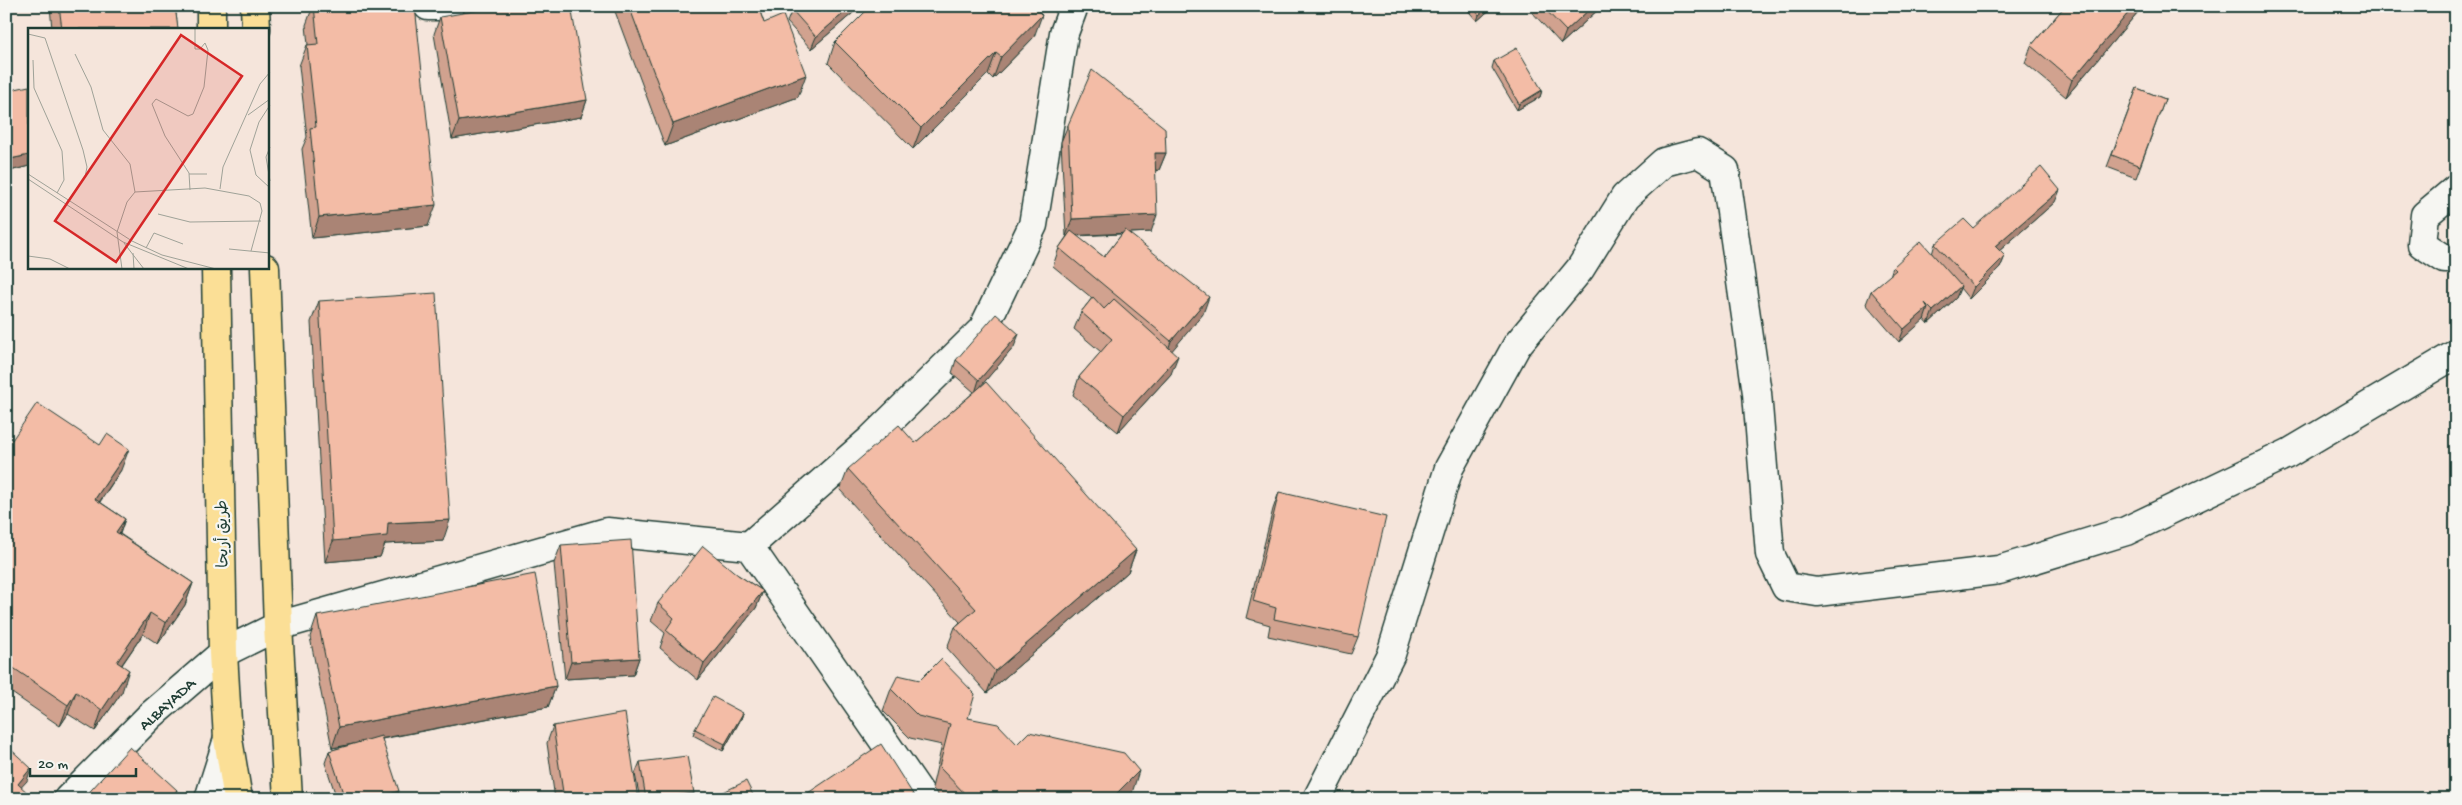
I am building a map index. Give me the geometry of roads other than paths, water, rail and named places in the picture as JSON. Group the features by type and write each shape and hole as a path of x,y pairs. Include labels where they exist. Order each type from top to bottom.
{"main road":[{"path":"211,6 211,28"},
{"path":"255,6 256,28"},
{"name":"طريق أريحا","path":"216,269 223,653 228,739 238,799"},
{"path":"265,269 278,626 288,799"}],"street":[{"path":"428,6 450,6"},
{"path":"924,799 749,546 869,441 984,329 1033,225 1064,33 1074,6"},
{"path":"1317,799 1391,654 1449,468 1517,345 1580,269 1625,197 1664,162 1698,153 1724,170 1757,393 1770,554 1786,587 1817,592 1998,570 2126,531 2289,453 2456,354"},
{"path":"2456,189 2425,215 2422,244 2445,259 2456,259"},
{"name":"ALBAYADA","path":"68,799 150,716 223,653 278,626 607,532 749,546"},
{"path":"209,799 228,739"}]}
